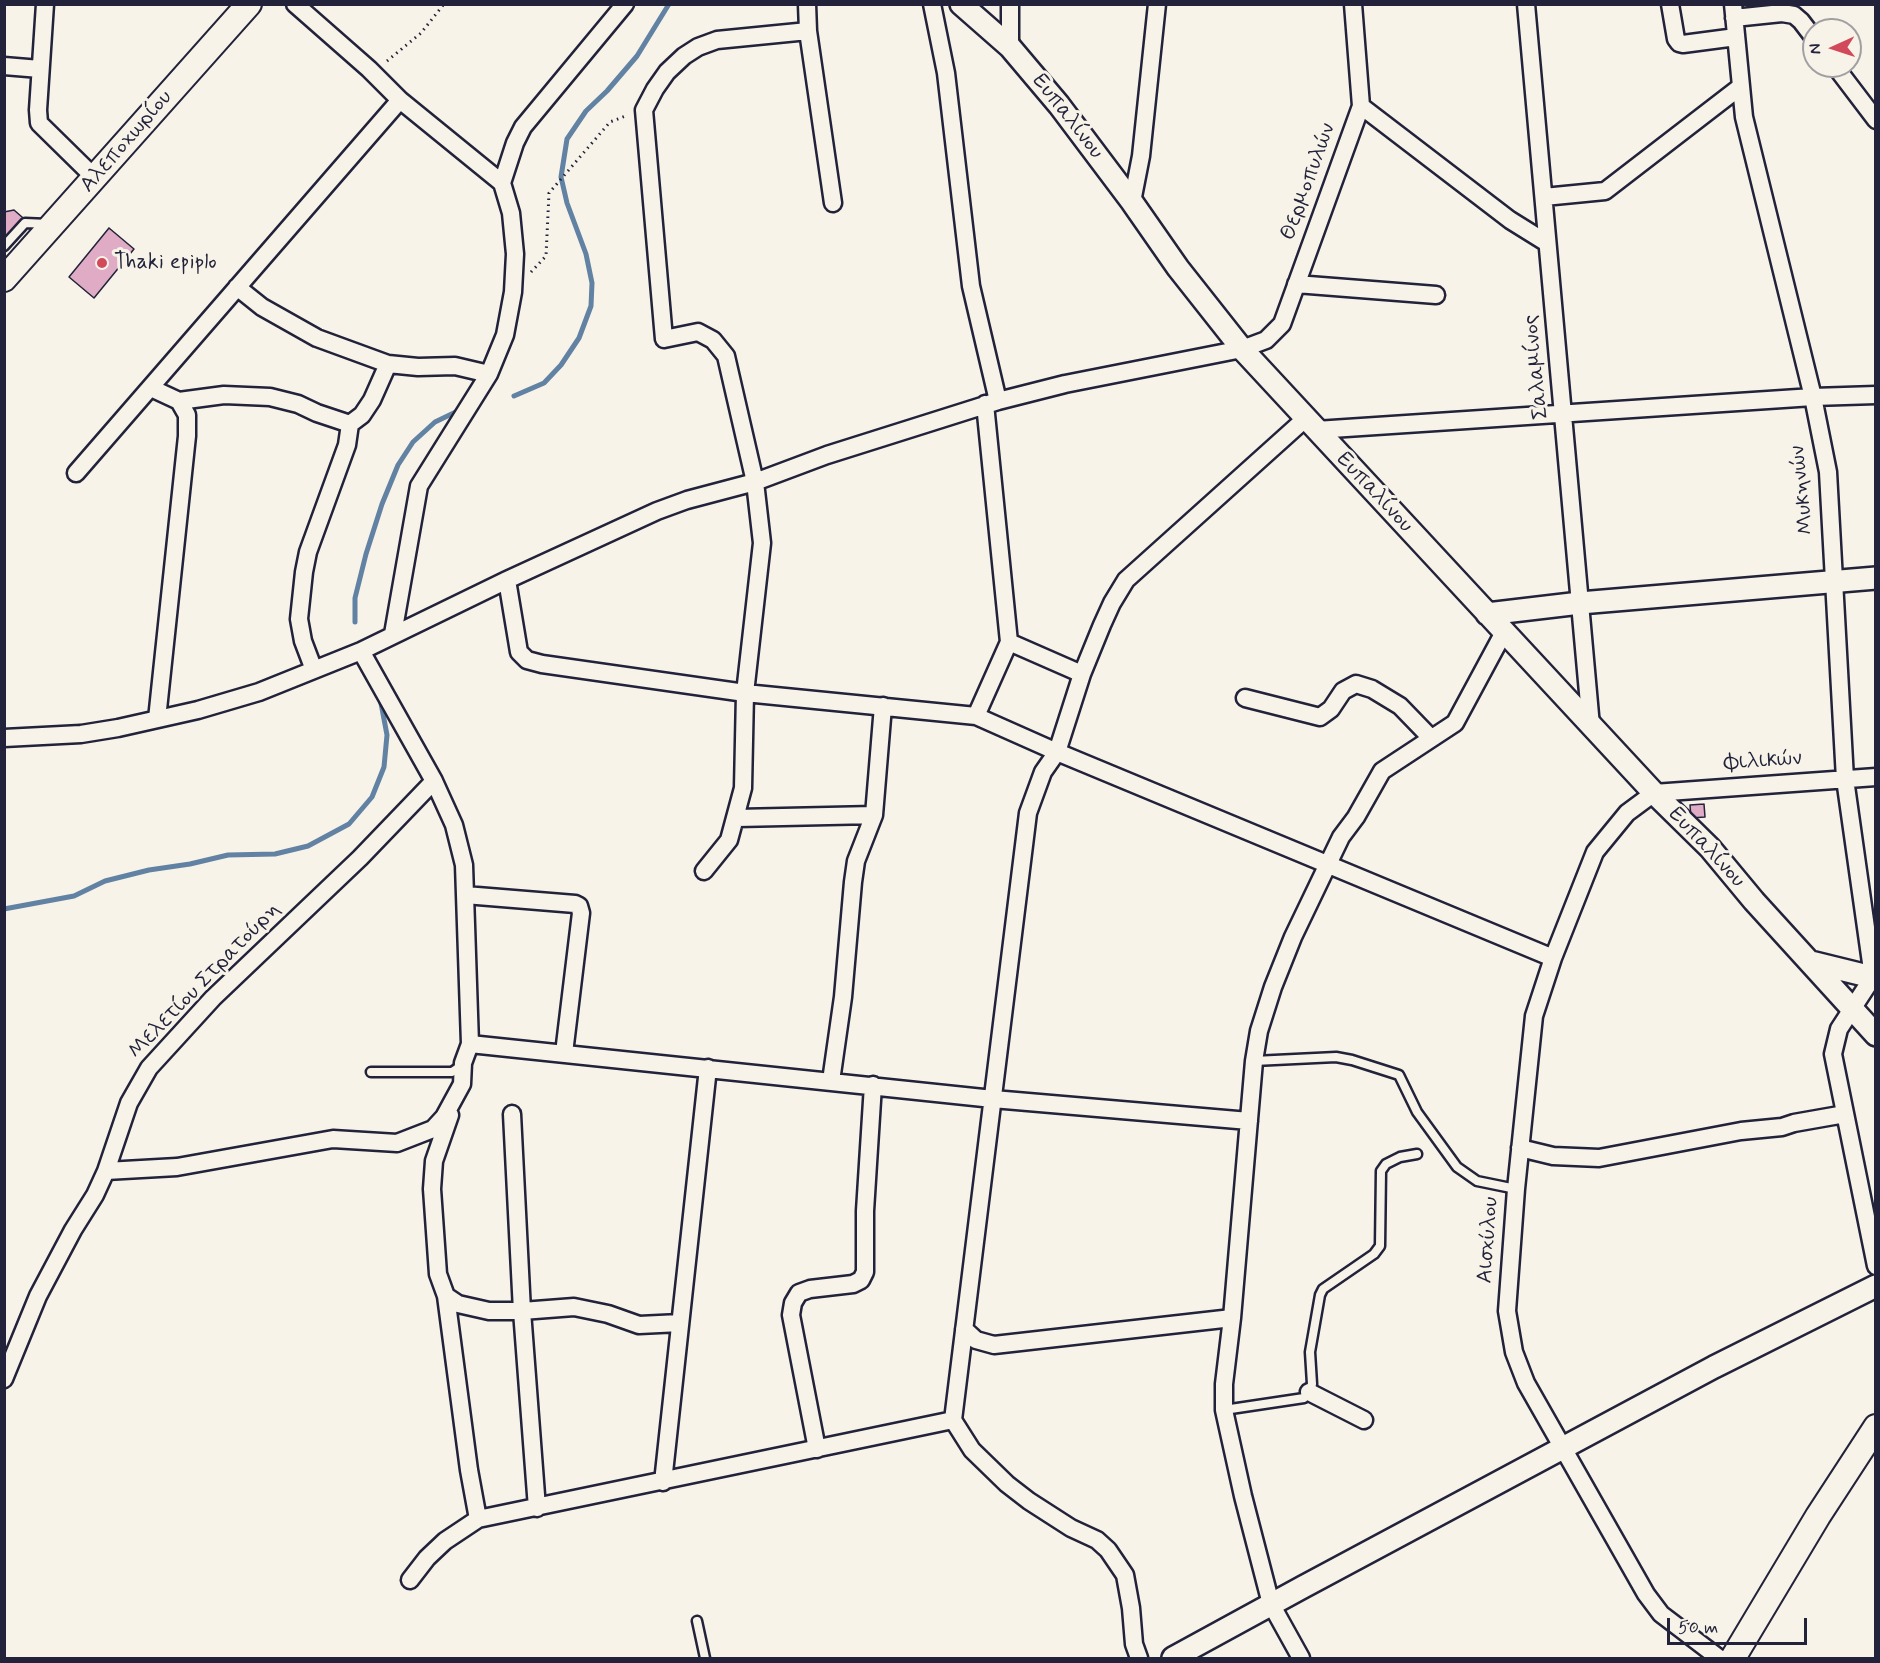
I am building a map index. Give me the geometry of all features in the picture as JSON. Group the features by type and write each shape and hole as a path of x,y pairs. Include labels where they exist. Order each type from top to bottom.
{"main road":[{"name":"Αλεποχωρίου","path":"5,276 55,224 249,4"},
{"path":"1733,1659 1818,1516 1875,1427"}],"street":[{"path":"45,4 39,123 95,178"},
{"path":"294,4 369,69 400,100 502,183 511,213 515,254 513,291 505,335 489,374 419,486 393,634"},
{"path":"502,183 515,143 523,127 625,4"},
{"path":"807,4 808,31 833,203"},
{"path":"932,4 946,73 971,286 992,403 1009,642 976,716"},
{"name":"Ευπαλίνου","path":"961,4 1010,47 1059,105 1178,268 1242,349 1591,726 1710,848 1754,901 1875,1035"},
{"path":"1010,4 1010,47"},
{"path":"1132,202 1140,156 1157,4"},
{"name":"Θερμοπυλών","path":"4,738 81,734 157,719 259,692 362,651 507,580 657,511 687,500 755,482 827,455 992,403 1065,384 1242,349 1266,340 1282,324 1361,106 1353,4"},
{"name":"Σαλαμίνος","path":"1526,4 1591,726"},
{"path":"1670,4 1678,42 1683,44 1736,37"},
{"path":"1734,11 1794,15 1802,22"},
{"name":"Μυκηνών","path":"1734,11 1744,117 1813,396 1828,472 1845,778 1874,978"},
{"path":"704,871 729,840 744,788 745,693 762,543 755,482 726,356 713,340 698,332 664,339 644,110 655,89 668,72 684,56 698,47 717,40 808,31"},
{"path":"4,66 40,69"},
{"path":"1844,78 1875,120"},
{"path":"1544,197 1605,191 1740,87"},
{"path":"76,472 400,100"},
{"path":"1361,106 1510,220 1547,243"},
{"path":"1296,284 1436,295"},
{"path":"237,286 262,307 317,338 388,364 418,367 455,366 489,374"},
{"path":"314,670 303,641 299,619 308,552 347,445 350,424 362,415 388,364"},
{"path":"151,388 179,401 224,395 270,398 298,404 350,424"},
{"path":"1139,1659 1134,1644 1125,1575 1108,1550 1097,1540 1071,1528 1029,1501 1008,1484 972,1450 952,1420 1028,813 1043,772 1057,752 1082,674 1112,603 1126,580 1310,425 1564,415 1813,396 1875,394"},
{"path":"157,719 187,436 187,415 179,401"},
{"path":"1486,614 1581,603 1875,578"},
{"path":"507,580 519,652 527,660 745,693 976,716 1057,752 1553,958"},
{"path":"1301,1659 1271,1604 1224,1410 1224,1384 1232,1318 1254,1061 1259,1031 1273,987 1293,937 1341,837 1356,817 1382,771 1455,723 1504,632"},
{"path":"1009,642 1082,674"},
{"path":"362,651 434,781 454,825 464,865 470,1044 463,1063 462,1084 434,1161 432,1189 438,1274 446,1296 478,1519"},
{"path":"1245,698 1320,717 1331,709 1343,692 1356,684 1372,689 1400,706 1431,738"},
{"path":"831,1081 843,997 849,909 856,861 874,815 883,706"},
{"name":"Φιλικών","path":"1654,793 1875,777"},
{"name":"Μελετίου Στρατούρη","path":"4,1379 38,1296 73,1230 95,1195 106,1171 129,1103 149,1068 213,998 360,858 434,781"},
{"name":"Αισχύλου","path":"1654,793 1627,813 1595,852 1553,958 1534,1016 1516,1189 1507,1311 1514,1352 1526,1383 1646,1594 1661,1614 1719,1659"},
{"path":"737,818 874,815"},
{"path":"465,895 579,906 581,913 564,1053"},
{"path":"1811,962 1874,978 1839,1029 1833,1054 1875,1266"},
{"path":"470,1044 993,1099 1249,1121"},
{"path":"663,1482 708,1068"},
{"path":"817,1449 791,1315 793,1303 799,1293 810,1289 853,1284 861,1280 865,1272 865,1211 873,1085"},
{"path":"106,1171 177,1167 333,1139 397,1143 432,1129 444,1117 455,1100"},
{"path":"512,1113 522,1311 537,1508"},
{"path":"1520,1149 1553,1156 1599,1158 1845,1114"},
{"path":"1173,1659 1714,1366 1875,1286"},
{"path":"446,1296 458,1304 489,1311 574,1307 608,1314 639,1325 681,1323"},
{"path":"964,1329 976,1340 994,1345 1232,1318"},
{"path":"1309,1392 1364,1420"},
{"path":"410,1580 427,1558 445,1541 478,1519 952,1420"}],"lane":[{"path":"4,246 25,223 55,224"},
{"path":"1254,1061 1336,1057 1399,1075 1421,1119 1457,1167 1477,1181 1516,1189"},
{"path":"371,1072 452,1072 463,1063"},
{"path":"1224,1410 1304,1398 1309,1392 1312,1384 1310,1352 1320,1295 1323,1289 1374,1254 1380,1246 1382,1172 1386,1164 1400,1157 1417,1154"},
{"path":"697,1621 705,1659"}],"path":[{"path":"369,69 390,60 406,47 421,33 444,4"},
{"path":"513,291 546,256 549,193 610,122 644,110"}],"building":[{"path":"14,210 30,224 4,252 4,212"},
{"name":"Thaki epiplo","path":"109,228 134,249 94,298 69,277"},
{"path":"1704,804 1705,817 1691,818 1690,805"}],"waterway":[{"path":"514,396 544,383 561,365 579,338 591,306 592,283 586,254 567,203 561,177 567,139 586,111 637,56 669,4"},
{"path":"355,622 355,598 366,554 382,504 398,465 413,442 435,422 462,409"},
{"path":"4,909 74,896 105,881 149,870 228,855 275,854 308,846 349,824 372,797 384,767 387,735 380,698"}],"place":[{"name":"Thaki epiplo","path":"102,263"}]}
